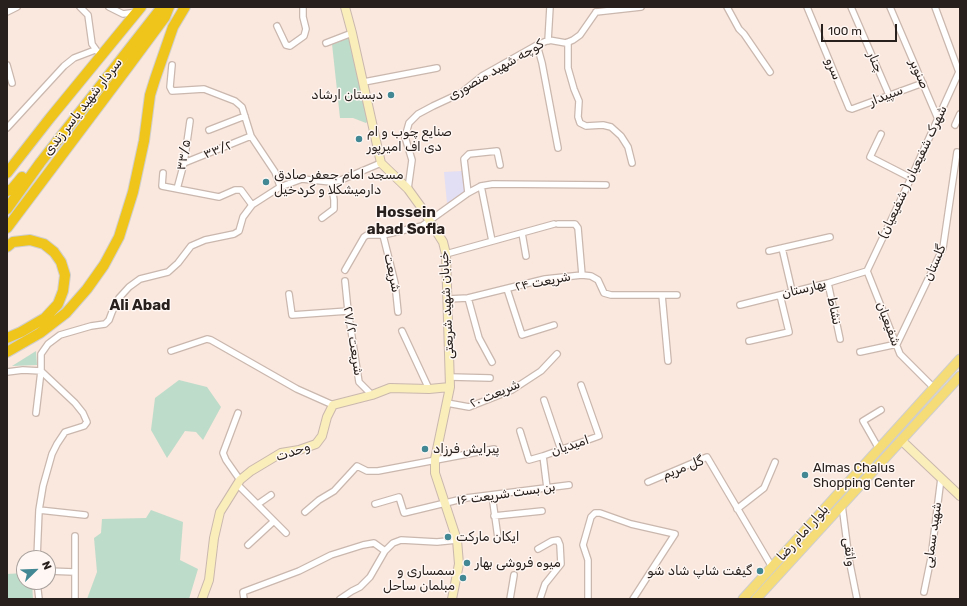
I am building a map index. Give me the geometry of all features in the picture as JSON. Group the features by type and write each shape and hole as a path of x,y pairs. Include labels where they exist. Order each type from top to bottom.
{"highway":[{"name":"سردار شهید یاسر زندی","path":"7,209 40,163 162,7"},
{"path":"7,228 165,17 169,7"},
{"path":"7,352 40,333 66,313 87,289 100,271 120,237 133,192 144,141 150,95 154,79 173,27 185,7"},
{"path":"7,173 98,53 139,9"},
{"path":"7,191 12,189 31,165 40,163"},
{"path":"7,247 13,242 30,240 44,244 54,252 61,262 65,275 64,291 58,304 45,318 21,332 7,338"}],"main road":[{"name":"بلوار امام رضا","path":"743,599 771,566 960,359"},
{"name":"بلوار امام رضا","path":"756,599 960,376"},
{"path":"926,397 934,404"}],"street":[{"path":"7,12 17,7"},
{"path":"7,128 64,66 74,58 98,53 92,44 88,15 80,7"},
{"path":"109,7 123,14 139,9"},
{"path":"277,26 286,45 290,46 304,36 306,29 303,17 303,7"},
{"path":"36,413 42,371 41,354 48,344 60,335 91,326 105,324 109,320 119,298 128,287 140,279 168,272 178,263 190,246 205,240 234,234 239,231 243,217 252,205 280,186 302,179 331,182 341,180 381,163 364,82 345,7"},
{"path":"548,41 550,7"},
{"path":"632,163 628,147 621,136 611,127 603,125 586,126 580,123 578,117 579,101 568,68 568,42 580,35 596,10 641,7"},
{"path":"727,7 739,28 770,72"},
{"name":"سرو","path":"807,7 849,108"},
{"name":"چنار","path":"851,7 889,95"},
{"name":"صنوبر","path":"890,7 938,119"},
{"path":"935,7 959,70"},
{"path":"326,43 352,33"},
{"name":"کوچه شهید منصوری","path":"408,189 412,160 405,137 409,123 418,114 461,93 482,76 537,45 548,41 568,42"},
{"path":"537,45 542,63 558,148"},
{"path":"7,65 12,83"},
{"path":"172,65 170,87 172,91 204,88 235,101 242,107 251,136 275,172 280,186"},
{"path":"364,82 437,68"},
{"name":"شهرک شفیعیان ( شفیعیان)","path":"867,271 911,178 959,70"},
{"name":"سپیدار","path":"849,108 852,109 923,83"},
{"path":"955,125 960,114"},
{"path":"209,130 245,116"},
{"name":"۳۳/۵","path":"177,189 184,163 190,121"},
{"path":"881,134 870,157 911,178"},
{"name":"۳۳/۲","path":"184,163 251,136"},
{"path":"468,193 464,159 469,154 497,151 500,165"},
{"name":"گلستان","path":"897,344 943,248 957,152"},
{"name":"خیابان شهید شریعتی","path":"381,163 408,189 443,242 446,254 450,386 435,459 435,473 457,540 459,564 452,599"},
{"path":"163,173 162,186 219,197 235,190 241,190 252,205"},
{"path":"322,218 334,209 331,182"},
{"path":"345,270 366,235 383,235 422,226 468,193 481,186 493,184 606,185"},
{"path":"481,186 492,241"},
{"path":"446,254 556,224 575,224 578,228 582,275"},
{"path":"522,233 526,256"},
{"name":"شریعت","path":"383,235 396,283 398,312"},
{"path":"769,251 830,236"},
{"path":"782,248 792,291"},
{"name":"شفیعیان","path":"867,271 900,354 934,388"},
{"name":"بهارستان","path":"740,304 780,295 867,271"},
{"name":"شریعت ۲۴","path":"448,299 468,298 545,279 582,275 591,276 598,280 604,293 611,295 677,295"},
{"name":"شریعت ۲۷/۲","path":"345,281 359,382 372,395"},
{"name":"نشاط","path":"828,282 840,340"},
{"path":"507,289 522,335 554,326"},
{"path":"289,294 292,315 348,311"},
{"path":"662,295 668,361"},
{"path":"749,341 789,332 780,295"},
{"path":"468,298 479,338 492,362"},
{"path":"402,331 429,389"},
{"path":"171,351 207,339 211,340 297,389 333,406 372,395 390,388 429,389 450,386"},
{"path":"860,352 897,344"},
{"name":"شریعت ۲۰","path":"447,403 469,407 512,390 541,371 557,354"},
{"path":"7,372 23,370 42,371 83,412 87,422 84,426 65,432 52,454 43,486 39,510 37,550"},
{"path":"450,377 490,378"},
{"name":"امیدیان","path":"546,488 543,456 599,436 581,385"},
{"path":"544,400 561,450"},
{"name":"وحدت","path":"202,599 209,580 214,538 220,512 239,482 251,471 281,453 299,450 316,444 322,436 327,416 333,406"},
{"path":"879,449 862,421 881,410"},
{"path":"238,412 223,453 239,482 286,533"},
{"path":"520,432 529,460 543,456"},
{"path":"901,440 960,496"},
{"path":"305,512 319,500 334,491 357,466 367,471 378,471 494,449"},
{"name":"گل مریم","path":"648,482 707,457 737,509"},
{"path":"740,599 771,566 737,509 764,488 775,462"},
{"name":"شهید سمایی","path":"924,592 931,558 941,478"},
{"name":"بن بست شریعت ۱۶","path":"375,504 400,497 404,512 466,498 492,496 569,485"},
{"path":"258,504 271,495"},
{"path":"492,496 498,538"},
{"name":"واثقی","path":"842,505 849,559 857,599"},
{"path":"39,510 85,515"},
{"path":"494,516 542,511"},
{"path":"588,599 588,560 583,545 591,517 595,513 600,513 631,524 675,534 633,599"},
{"path":"248,545 274,521"},
{"path":"75,536 75,599"},
{"path":"340,599 360,587 370,577 385,551 393,543 401,540 437,542 457,540"},
{"path":"538,549 552,541 558,540 562,564 545,584 540,599"},
{"path":"244,599 243,592 299,571 331,555 374,543 385,551"},
{"path":"56,571 74,572"},
{"path":"510,599 514,575"}],"shaded area":[{"path":"462,171 466,192 457,199 447,203 444,172"}],"green space":[{"path":"352,37 369,120 366,123 353,118 340,118 332,44"},
{"path":"36,351 37,365 12,366"},
{"path":"179,380 207,387 221,407 203,440 196,432 185,431 167,458 151,430 155,398"},
{"path":"151,510 183,522 180,560 198,569 189,599 87,599 97,572 94,538 101,533 102,519 146,518"},
{"path":"16,573 16,590 32,590 33,599 7,599 7,574"}],"place":[{"name":"دبستان ارشاد","path":"391,95"},
{"name":"صنایع چوب و ام دی اف امیرپور","path":"359,139"},
{"name":"مسجد امام جعفر صادق دارمیشکلا و کردخیل","path":"266,182"},
{"name":"پیرایش فرزاد","path":"425,449"},
{"name":"Almas Chalus Shopping Center","path":"805,475"},
{"name":"ایکان مارکت","path":"448,537"},
{"name":"میوه فروشی بهار","path":"467,563"},
{"name":"گیفت شاپ شاد شو","path":"760,571"},
{"name":"سمساری و مبلمان ساحل","path":"463,578"}],"district":[{"name":"Hossein abad Sofla","path":"406,222"},
{"name":"Ali Abad","path":"140,306"}]}
